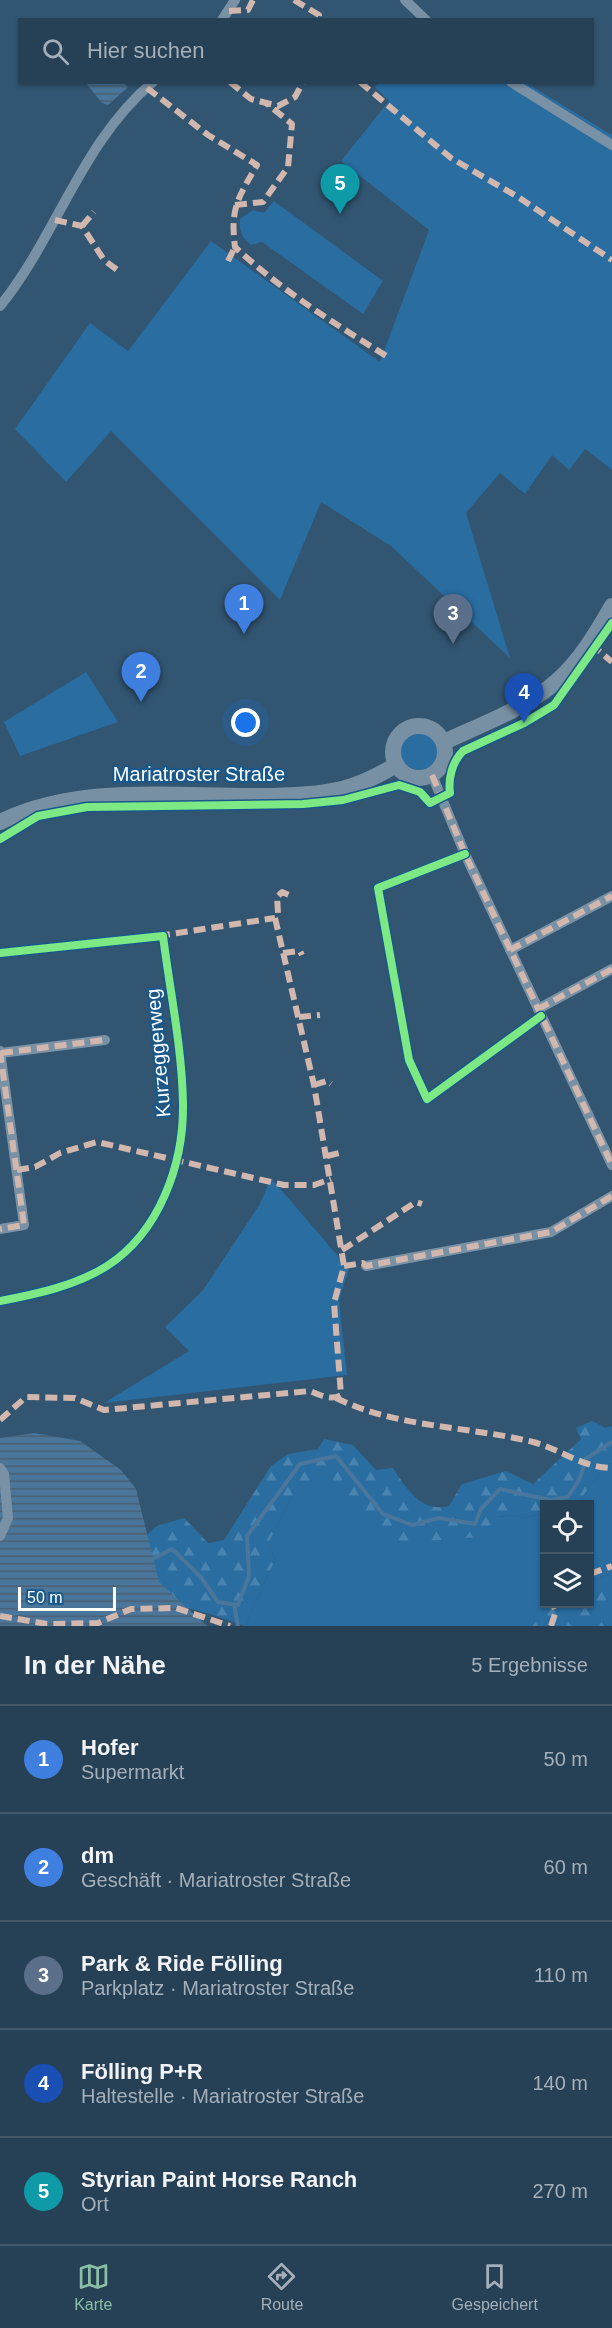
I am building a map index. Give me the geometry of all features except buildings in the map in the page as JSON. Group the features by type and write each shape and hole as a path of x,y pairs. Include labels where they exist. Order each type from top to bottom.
{"main road":[{"path":"444,742 516,708 556,682 574,663 612,606"},
{"path":"410,727 430,728 444,742 444,761 432,775 416,778 408,776 396,765 393,756 396,739 410,727"},
{"name":"Mariatroster Straße","path":"0,822 39,806 78,798 277,796 342,789 376,777 396,765"}],"street":[{"path":"223,18 235,0"},
{"path":"405,0 424,18"},
{"path":"0,306 38,250 90,156 139,94 151,84"},
{"path":"514,84 612,145"},
{"path":"432,775 465,854 612,1165"},
{"path":"465,854 378,888 410,1060 427,1099 539,1012 612,969"},
{"path":"510,950 612,896"},
{"name":"Kurzeggerweg","path":"0,953 163,936 183,1104 176,1160 162,1204 139,1237 108,1265 62,1288 0,1301"},
{"path":"0,1229 24,1226 0,1052 105,1040"},
{"path":"366,1266 551,1232 612,1196"},
{"path":"0,1468 4,1474 8,1518 0,1536"}],"green space":[{"path":"377,84 528,84 612,135 612,470 585,449 569,470 552,455 525,494 500,473 466,513 510,658 391,546 321,502 280,600 111,431 66,482 15,429 90,323 128,351 211,241 380,362 429,230 341,161 389,101 375,87"},
{"path":"274,201 383,281 363,314 262,242 251,245 245,239 240,230 240,219 253,210 264,213"},
{"path":"86,672 118,722 20,756 4,722"},
{"path":"419,732 433,737 438,751 433,765 419,770 405,765 400,751 405,737"},
{"path":"271,1178 349,1269 339,1300 347,1375 104,1403 189,1351 165,1327 203,1290 260,1204"},
{"path":"592,1421 606,1428 612,1426 612,1463 604,1468 580,1500 540,1500 540,1514 524,1518 511,1515 498,1517 479,1537 388,1544 332,1478 298,1484 269,1542 275,1560 245,1626 155,1600 0,1576 125,1554 157,1526 184,1518 208,1543 224,1540 271,1466 288,1454 318,1449 324,1439 353,1445 376,1470 393,1468 416,1498 430,1506 439,1507 449,1506 462,1484 506,1471 533,1484 581,1439 576,1428"},
{"path":"612,1463 612,1573 594,1580 594,1500 580,1500 604,1468"},
{"path":"332,1477 389,1544 498,1517 511,1515 524,1518 540,1514 540,1601 532,1626 245,1626 275,1560 269,1542 298,1484"},
{"path":"612,1573 612,1626 532,1626 540,1600 540,1608 594,1608 594,1580"}],"shaded area":[{"path":"87,84 124,84 128,87 108,105 102,103"},
{"path":"34,1433 80,1441 121,1470 136,1489 159,1582 207,1626 0,1626 0,1438"}],"waterway":[{"path":"151,1560 172,1549 200,1576 218,1602 238,1605 249,1576 247,1536 300,1464 336,1456 383,1514 412,1525 439,1518 475,1524 481,1509 500,1489 550,1500 568,1497 579,1480 587,1458 612,1442"},
{"path":"234,1604 238,1626"}],"marked path":[{"path":"229,11 248,10 253,0"},
{"path":"294,0 319,15 318,18"},
{"path":"232,84 251,99 278,106 295,97 302,84"},
{"path":"362,84 451,158 518,197 612,260"},
{"path":"147,88 208,135 257,165 237,204 234,222 235,247 290,292 388,357"},
{"path":"235,205 263,202 288,167 292,124 266,103"},
{"path":"82,226 94,212"},
{"path":"55,220 82,226 104,260 120,272"},
{"path":"228,261 235,247"},
{"path":"591,644 612,662"},
{"path":"432,775 465,854 612,1165"},
{"path":"0,1420 26,1397 75,1398 104,1410 310,1391 329,1397 341,1395 334,1303 344,1266 314,1085 275,918 278,913 277,897 282,892 289,895"},
{"path":"510,950 612,896"},
{"path":"158,936 275,918"},
{"path":"283,953 300,951 302,955"},
{"path":"538,1009 612,969"},
{"path":"299,1017 320,1015"},
{"path":"1,1053 105,1040"},
{"path":"0,1051 24,1225 0,1229"},
{"path":"314,1085 327,1081 331,1084"},
{"path":"17,1170 35,1167 60,1153 97,1142 284,1185 314,1185 331,1179"},
{"path":"327,1156 339,1153"},
{"path":"344,1266 363,1263 366,1266 551,1232 612,1196"},
{"path":"342,1250 416,1202 422,1204"},
{"path":"336,1398 359,1408 408,1421 533,1442 581,1462 612,1468"},
{"path":"594,1573 612,1566"},
{"path":"0,1616 47,1624 98,1623 131,1609 176,1608 230,1626"},
{"path":"551,1626 556,1611 555,1608"}],"cycle path":[{"path":"0,839 38,816 87,807 303,804 343,800 399,785 420,792 430,803 450,793 452,771 463,751 524,723 554,705 612,623"},
{"path":"465,854 378,888 409,1060 427,1099 541,1016"},
{"path":"0,953 163,936 178,1040 183,1103 179,1149 165,1194 155,1215 126,1252 107,1266 82,1279 0,1301"}],"place":[{"name":"Styrian Paint Horse Ranch","path":"340,214"},
{"name":"Hofer","path":"244,634"},
{"name":"Park & Ride Fölling","path":"453,644"},
{"name":"dm","path":"141,702"},
{"name":"Fölling P+R","path":"524,723"}]}
